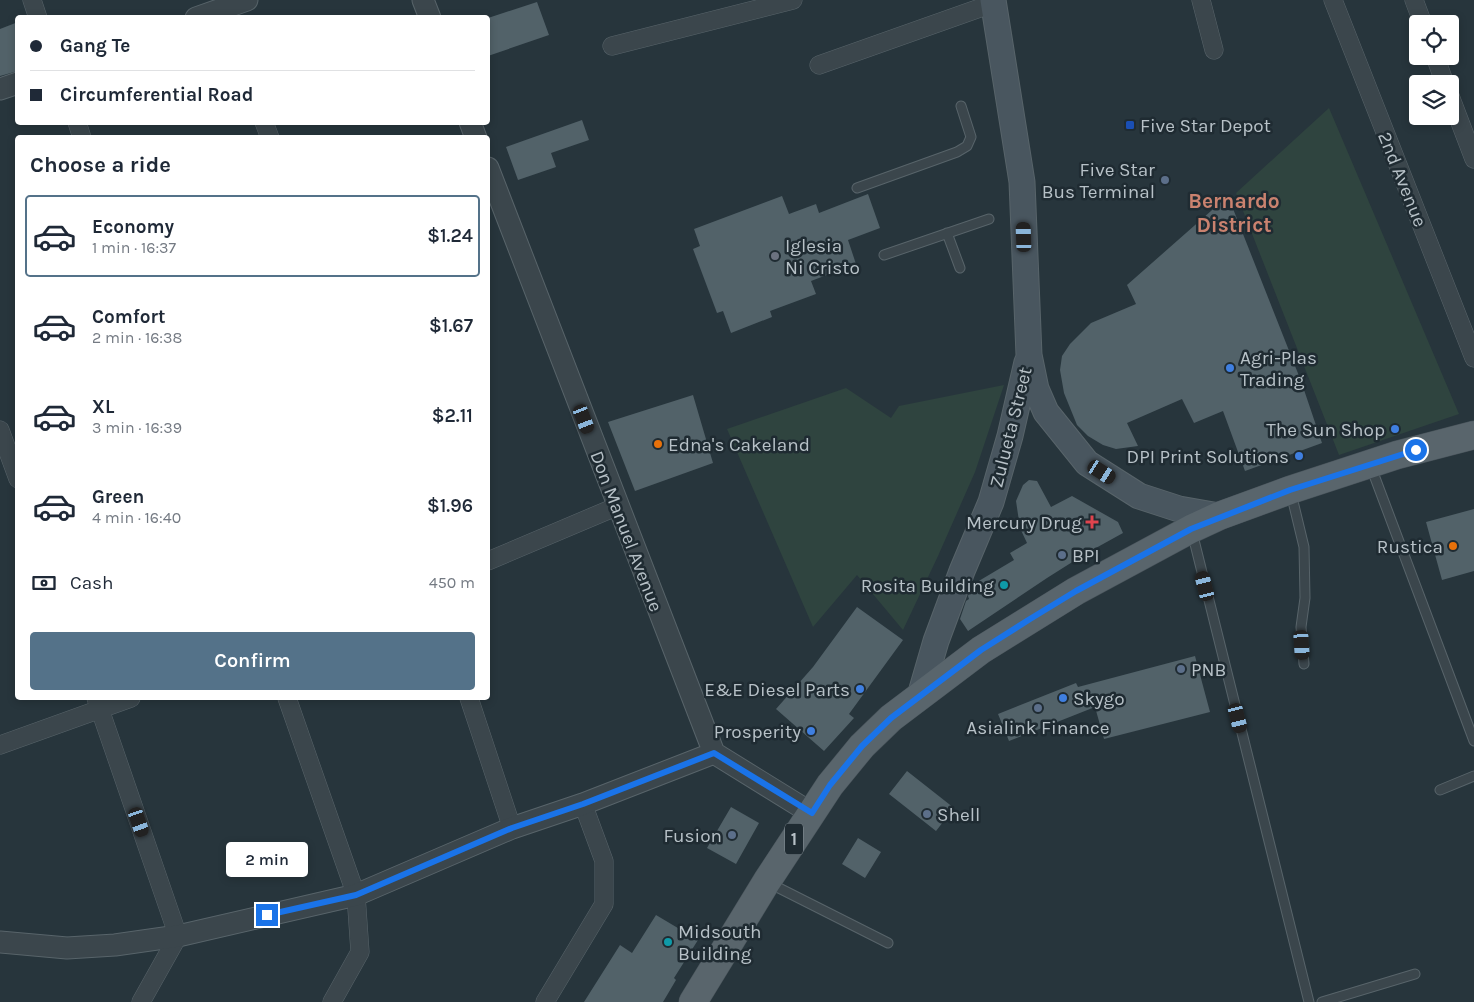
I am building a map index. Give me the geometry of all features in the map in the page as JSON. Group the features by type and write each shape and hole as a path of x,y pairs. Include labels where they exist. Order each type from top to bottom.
{"main road":[{"name":"Zulueta Street","path":"994,2 1022,182 1029,355 1036,389 1046,412 1087,463 1139,496 1179,509 1219,516"},
{"name":"Zulueta Street","path":"920,696 936,641 962,571 991,502 1010,436 1029,355"},
{"name":"1","path":"693,1002 767,881 830,785 862,746 891,718 981,650 1076,591 1219,516 1290,490 1397,455 1474,435"}],"street":[{"path":"32,0 37,15"},
{"path":"204,15 247,0"},
{"path":"423,0 429,15"},
{"path":"612,46 793,0"},
{"path":"1201,0 1214,50"},
{"name":"2nd Avenue","path":"1333,0 1474,358"},
{"path":"1414,0 1420,15"},
{"path":"819,65 994,2"},
{"path":"0,90 15,84"},
{"path":"1459,120 1474,159"},
{"name":"Don Manuel Avenue","path":"490,173 714,753"},
{"path":"0,430 15,471"},
{"path":"490,560 618,506"},
{"path":"0,745 98,703 118,700"},
{"path":"288,700 356,895 360,952 332,1002"},
{"path":"470,700 512,828"},
{"path":"98,703 178,936 140,1002"},
{"path":"0,942 67,948 115,945 178,936 356,895 512,828 583,804 714,753 812,813"},
{"path":"545,1002 604,904 604,861 583,804"}],"lane":[{"path":"857,188 957,152 967,146 971,137 961,106"},
{"path":"884,255 989,218"},
{"path":"947,234 960,268"},
{"path":"1370,464 1474,741"},
{"path":"1290,490 1304,547 1305,598 1301,627 1304,664"},
{"path":"1191,529 1309,1002"},
{"path":"1440,790 1474,776"},
{"path":"767,881 888,943"},
{"path":"1322,1002 1415,974"}],"green space":[{"path":"1329,108 1459,414 1339,455 1236,193"},
{"path":"1004,385 975,472 903,630 857,575 813,627 727,429 846,388 891,418 899,406"}],"building":[{"path":"537,2 549,35 490,55 490,17"},
{"path":"15,23 15,72 0,76 0,29"},
{"path":"582,120 589,140 551,153 556,167 518,180 506,147"},
{"name":"Iglesia Ni Cristo","path":"868,194 880,228 848,240 856,264 811,281 816,294 770,311 772,317 731,333 723,311 717,313 693,249 700,246 694,229 782,196 789,214 816,204 819,213"},
{"path":"1228,196 1301,381 1322,443 1245,471 1223,411 1194,423 1182,399 1127,423 1138,446 1116,449 1103,445 1088,436 1077,425 1064,393 1060,370 1062,356 1070,344 1091,323 1136,304 1127,285"},
{"path":"693,395 713,463 635,491 608,422"},
{"path":"1029,480 1037,481 1051,507 1072,496 1118,522 1123,533 1047,578 968,631 960,619 966,601 969,599 968,596 972,585 1014,560 1010,553 1027,543 1020,528 1016,501 1023,485"},
{"name":"Rustica","path":"1474,509 1474,571 1442,580 1426,522"},
{"path":"857,607 903,640 849,714 854,718 824,751 776,709 813,667"},
{"path":"1195,656 1210,712 1104,739 1095,707 1009,741 998,714 1076,683 1078,687"},
{"path":"907,771 954,808 936,831 889,794"},
{"path":"731,807 759,823 736,864 707,848"},
{"path":"858,838 881,852 865,878 842,864"},
{"path":"656,915 698,940 674,978 676,980 663,1002 584,1002 620,945 632,953"}],"place":[{"name":"Five Star Depot","path":"1130,125"},
{"name":"Five Star Bus Terminal","path":"1165,180"},
{"name":"Iglesia Ni Cristo","path":"775,256"},
{"name":"Agri-Plas Trading","path":"1230,368"},
{"name":"The Sun Shop","path":"1395,429"},
{"name":"Edna's Cakeland","path":"658,444"},
{"name":"DPI Print Solutions","path":"1299,456"},
{"name":"Mercury Drug","path":"1092,522"},
{"name":"Rustica","path":"1453,546"},
{"name":"BPI","path":"1062,555"},
{"name":"Rosita Building","path":"1004,585"},
{"name":"PNB","path":"1181,669"},
{"name":"E&E Diesel Parts","path":"860,689"},
{"name":"Skygo","path":"1063,698"},
{"name":"Asialink Finance","path":"1038,708"},
{"name":"Prosperity","path":"811,731"},
{"name":"Shell","path":"927,814"},
{"name":"Fusion","path":"732,835"},
{"name":"Midsouth Building","path":"668,942"}],"district":[{"name":"Bernardo District","path":"1234,213"}],"route":[{"path":"267,915 356,895 512,828 583,804 714,753 812,813 830,785 862,746 891,718 981,650 1076,591 1219,516 1290,490 1416,450"}]}
